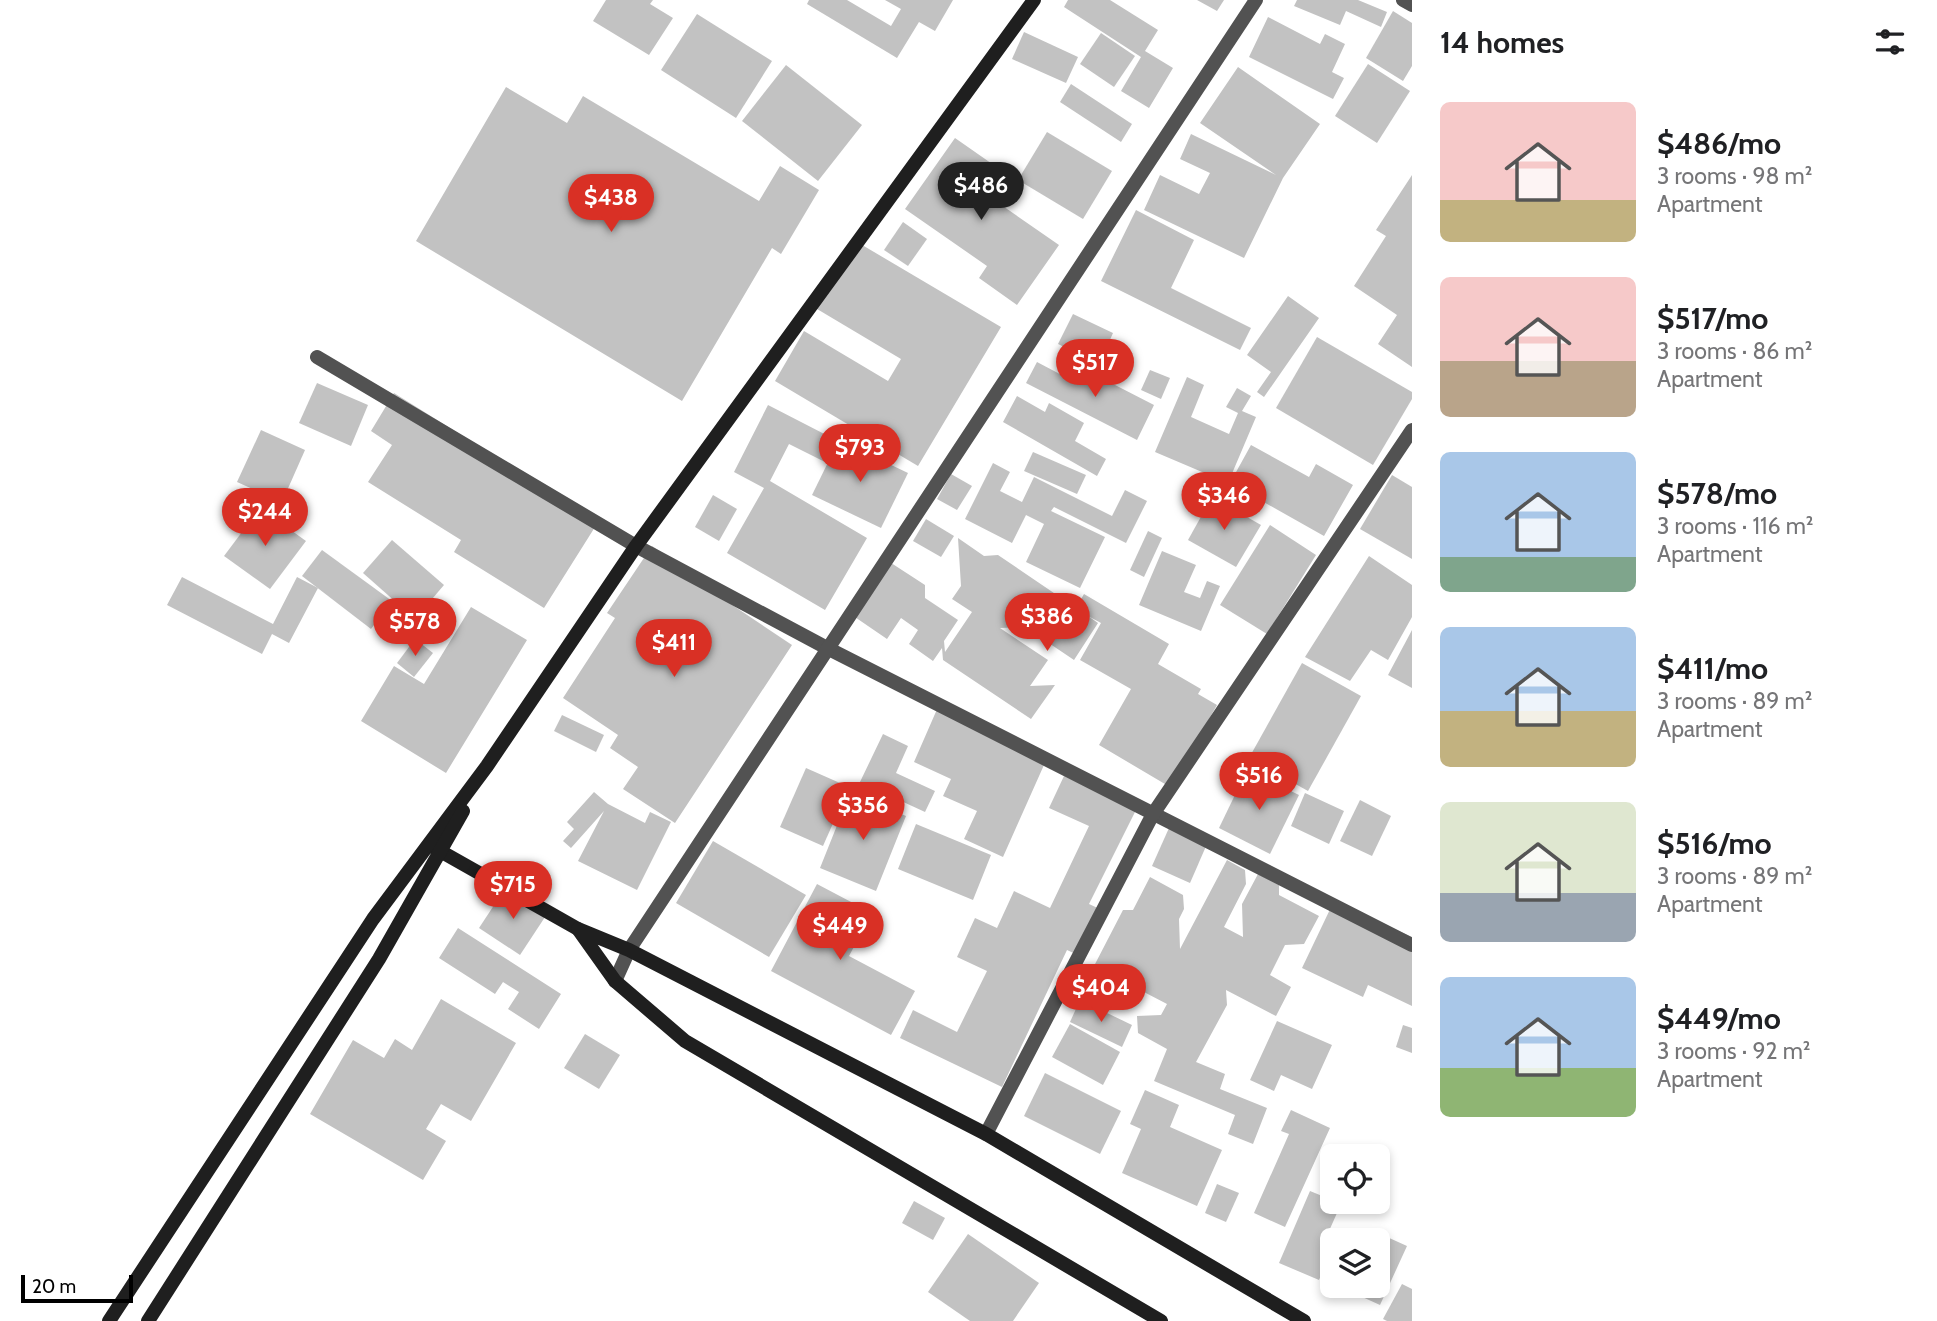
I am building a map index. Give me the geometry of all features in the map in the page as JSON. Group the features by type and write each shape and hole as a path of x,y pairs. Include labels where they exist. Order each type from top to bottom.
{"main road":[{"path":"148,1321 379,959 435,848 487,766 636,546 1034,0"},
{"path":"435,848 578,929 629,950 986,1134 1304,1321"},
{"path":"109,1321 373,919 435,848"},
{"path":"578,929 615,981 685,1041 1161,1321"}],"street":[{"path":"615,981 629,950 1256,0"},
{"path":"1403,0 1412,5"},
{"path":"317,357 636,546 827,648 1412,945"},
{"path":"986,1134 1153,814 1412,430"}],"building":[{"path":"606,0 653,0 650,4 673,18 649,55 593,21"},
{"path":"809,0 847,0 891,26 901,9 885,0 953,0 935,31 919,22 897,58 807,4"},
{"path":"1068,0 1110,0 1158,30 1145,51 1173,68 1149,108 1121,91 1141,57 1064,7"},
{"path":"1197,0 1224,0 1217,11"},
{"path":"1297,0 1358,0 1387,12 1381,27 1346,11 1340,25 1294,6"},
{"path":"1393,11 1412,23 1412,66 1403,81 1366,58"},
{"path":"697,14 772,61 736,118 661,70"},
{"path":"1268,17 1320,44 1325,34 1345,44 1332,72 1344,78 1333,99 1249,57"},
{"path":"1024,32 1078,57 1066,83 1012,59"},
{"path":"1101,33 1135,56 1114,87 1080,64"},
{"path":"1368,64 1410,91 1377,143 1335,116"},
{"path":"786,65 862,125 818,181 742,121"},
{"path":"1238,67 1320,124 1283,178 1244,258 1144,210 1160,175 1199,194 1210,173 1180,159 1191,134 1276,175 1200,123"},
{"path":"1071,84 1132,124 1121,142 1060,102"},
{"path":"506,87 567,123 583,96 759,201 780,166 819,190 781,254 772,248 682,401 416,241"},
{"path":"1047,132 1112,171 1083,219 1018,180"},
{"path":"955,138 998,168 981,191 1059,245 1017,305 979,278 987,266 905,209"},
{"path":"1412,175 1412,367 1378,344 1397,315 1354,286 1386,236 1376,230"},
{"path":"1136,210 1194,240 1171,288 1251,328 1240,350 1101,281"},
{"path":"903,222 927,239 908,266 884,250"},
{"path":"852,239 1001,327 918,466 775,381 804,331 888,381 901,359 812,306"},
{"path":"1288,296 1319,318 1264,397 1257,392 1271,372 1247,355"},
{"path":"1073,314 1113,333 1105,351 1128,362 1121,375 1058,344"},
{"path":"1317,337 1412,392 1412,399 1373,465 1276,408"},
{"path":"1037,362 1073,381 1080,367 1154,405 1137,440 1026,383"},
{"path":"1150,370 1170,378 1161,399 1141,390"},
{"path":"1187,377 1204,385 1191,417 1229,434 1238,413 1226,407 1237,388 1251,396 1242,411 1256,417 1228,483 1155,452"},
{"path":"317,383 368,405 351,446 299,423"},
{"path":"394,393 525,475 595,527 544,608 454,552 461,540 368,482 392,445 371,431"},
{"path":"1017,396 1045,412 1049,403 1084,423 1075,441 1106,459 1097,476 1003,422"},
{"path":"768,405 836,440 825,462 789,444 770,481 867,538 825,610 727,553 764,488 734,472"},
{"path":"261,430 305,450 282,502 237,482"},
{"path":"839,440 908,473 881,528 812,495"},
{"path":"1251,445 1309,477 1316,464 1353,485 1324,536 1230,483"},
{"path":"1033,452 1086,475 1077,494 1024,471"},
{"path":"993,463 1010,472 1000,491 1022,502 1034,477 1112,516 1125,490 1147,501 1126,543 1054,507 1051,511 1105,537 1080,588 1026,562 1044,524 1026,515 1012,543 965,519"},
{"path":"951,474 972,486 957,510 937,499"},
{"path":"1392,475 1412,487 1412,559 1360,529"},
{"path":"713,495 737,509 719,541 695,527"},
{"path":"1212,497 1261,525 1236,567 1188,540"},
{"path":"260,508 306,541 270,589 224,556"},
{"path":"926,519 954,536 941,557 913,541"},
{"path":"1270,525 1316,555 1267,634 1220,605"},
{"path":"1148,531 1162,538 1144,577 1130,570"},
{"path":"958,538 984,556 998,555 1076,608 1084,594 1169,644 1158,664 1201,689 1198,694 1217,705 1170,787 1099,745 1131,689 1080,660 1101,623 1088,616 1098,623 1074,660 1025,627 1000,628 1048,660 1030,686 1055,685 1031,719 943,660 942,648 933,661 909,644 918,630 901,618 887,639 849,613 885,559 925,585 925,598 958,620 944,641 945,652 972,612 952,599 961,586"},
{"path":"392,540 444,585 415,619 363,573"},
{"path":"652,546 698,576 695,580 792,645 675,823 623,789 638,767 610,748 618,735 563,698 615,618 607,613"},
{"path":"322,550 392,601 371,629 302,576"},
{"path":"1162,551 1196,565 1184,592 1200,598 1207,581 1220,586 1201,631 1139,605"},
{"path":"1369,556 1412,585 1412,617 1388,660 1371,650 1350,681 1305,657"},
{"path":"182,577 273,624 297,577 318,588 289,643 272,634 262,654 167,605"},
{"path":"471,607 527,640 446,773 361,721 394,666 424,684"},
{"path":"1412,630 1412,688 1388,675"},
{"path":"415,639 433,653 414,677 397,663"},
{"path":"1302,663 1361,696 1308,791 1249,758"},
{"path":"938,707 1048,756 1003,857 964,839 977,811 943,796 951,779 914,762"},
{"path":"562,715 604,735 596,752 554,731"},
{"path":"883,734 908,746 896,773 935,791 925,812 860,782"},
{"path":"806,768 849,787 823,846 780,827"},
{"path":"1247,770 1299,795 1270,854 1219,828"},
{"path":"1064,776 1136,810 1089,904 1102,910 1080,956 1067,950 1002,1087 900,1038 913,1010 957,1032 987,971 957,957 975,918 997,928 1014,891 1050,908 1089,826 1049,808"},
{"path":"594,792 608,804 645,823 650,812 671,822 637,890 578,861 604,811 571,848 563,841 574,829 567,822"},
{"path":"850,793 906,816 876,891 820,868"},
{"path":"1305,793 1344,811 1329,844 1291,826"},
{"path":"1360,800 1391,816 1372,856 1340,841"},
{"path":"916,824 991,855 973,900 898,869"},
{"path":"1169,828 1207,844 1190,883 1152,866"},
{"path":"713,841 806,895 769,957 676,903"},
{"path":"1227,860 1245,870 1246,884 1224,927 1243,937 1242,904 1258,874 1279,885 1279,895 1319,916 1304,944 1285,945 1270,975 1291,987 1276,1016 1226,990 1227,1005 1196,1062 1225,1074 1220,1089 1267,1108 1253,1144 1228,1134 1235,1115 1154,1081 1167,1049 1138,1033 1137,1016 1161,1015 1167,1004 1094,966 1123,910 1133,910 1150,877 1183,895 1184,909 1179,919 1180,949"},
{"path":"817,884 872,913 849,956 915,991 891,1035 771,971"},
{"path":"506,887 547,914 520,955 479,928"},
{"path":"1334,901 1412,937 1412,1006 1368,985 1363,997 1302,968"},
{"path":"458,928 561,994 539,1029 508,1009 519,992 503,982 495,994 439,958"},
{"path":"441,999 516,1043 471,1121 441,1104 426,1129 446,1141 423,1180 310,1114 353,1040 384,1058 395,1039 412,1050"},
{"path":"1080,1000 1132,1025 1122,1047 1070,1022"},
{"path":"1277,1021 1332,1045 1312,1089 1281,1075 1274,1091 1250,1080"},
{"path":"1070,1024 1120,1052 1103,1085 1052,1057"},
{"path":"1403,1025 1412,1028 1412,1053 1396,1047"},
{"path":"585,1034 620,1055 599,1089 564,1068"},
{"path":"1045,1073 1121,1111 1100,1154 1024,1116"},
{"path":"1145,1090 1179,1105 1170,1127 1222,1150 1197,1206 1122,1173 1141,1129 1130,1124"},
{"path":"1291,1110 1330,1128 1323,1144 1320,1144 1320,1150 1285,1227 1254,1213 1289,1134 1281,1131"},
{"path":"1217,1184 1239,1193 1226,1222 1205,1213"},
{"path":"1310,1191 1320,1195 1320,1214 1337,1214 1330,1228 1320,1228 1319,1280 1279,1263"},
{"path":"914,1201 945,1218 933,1240 902,1223"},
{"path":"968,1234 1039,1283 1013,1321 970,1321 928,1292"},
{"path":"1390,1238 1407,1246 1390,1283"},
{"path":"1402,1284 1412,1289 1412,1321 1387,1321 1383,1319"},
{"path":"1365,1298 1383,1298 1380,1305"}]}
